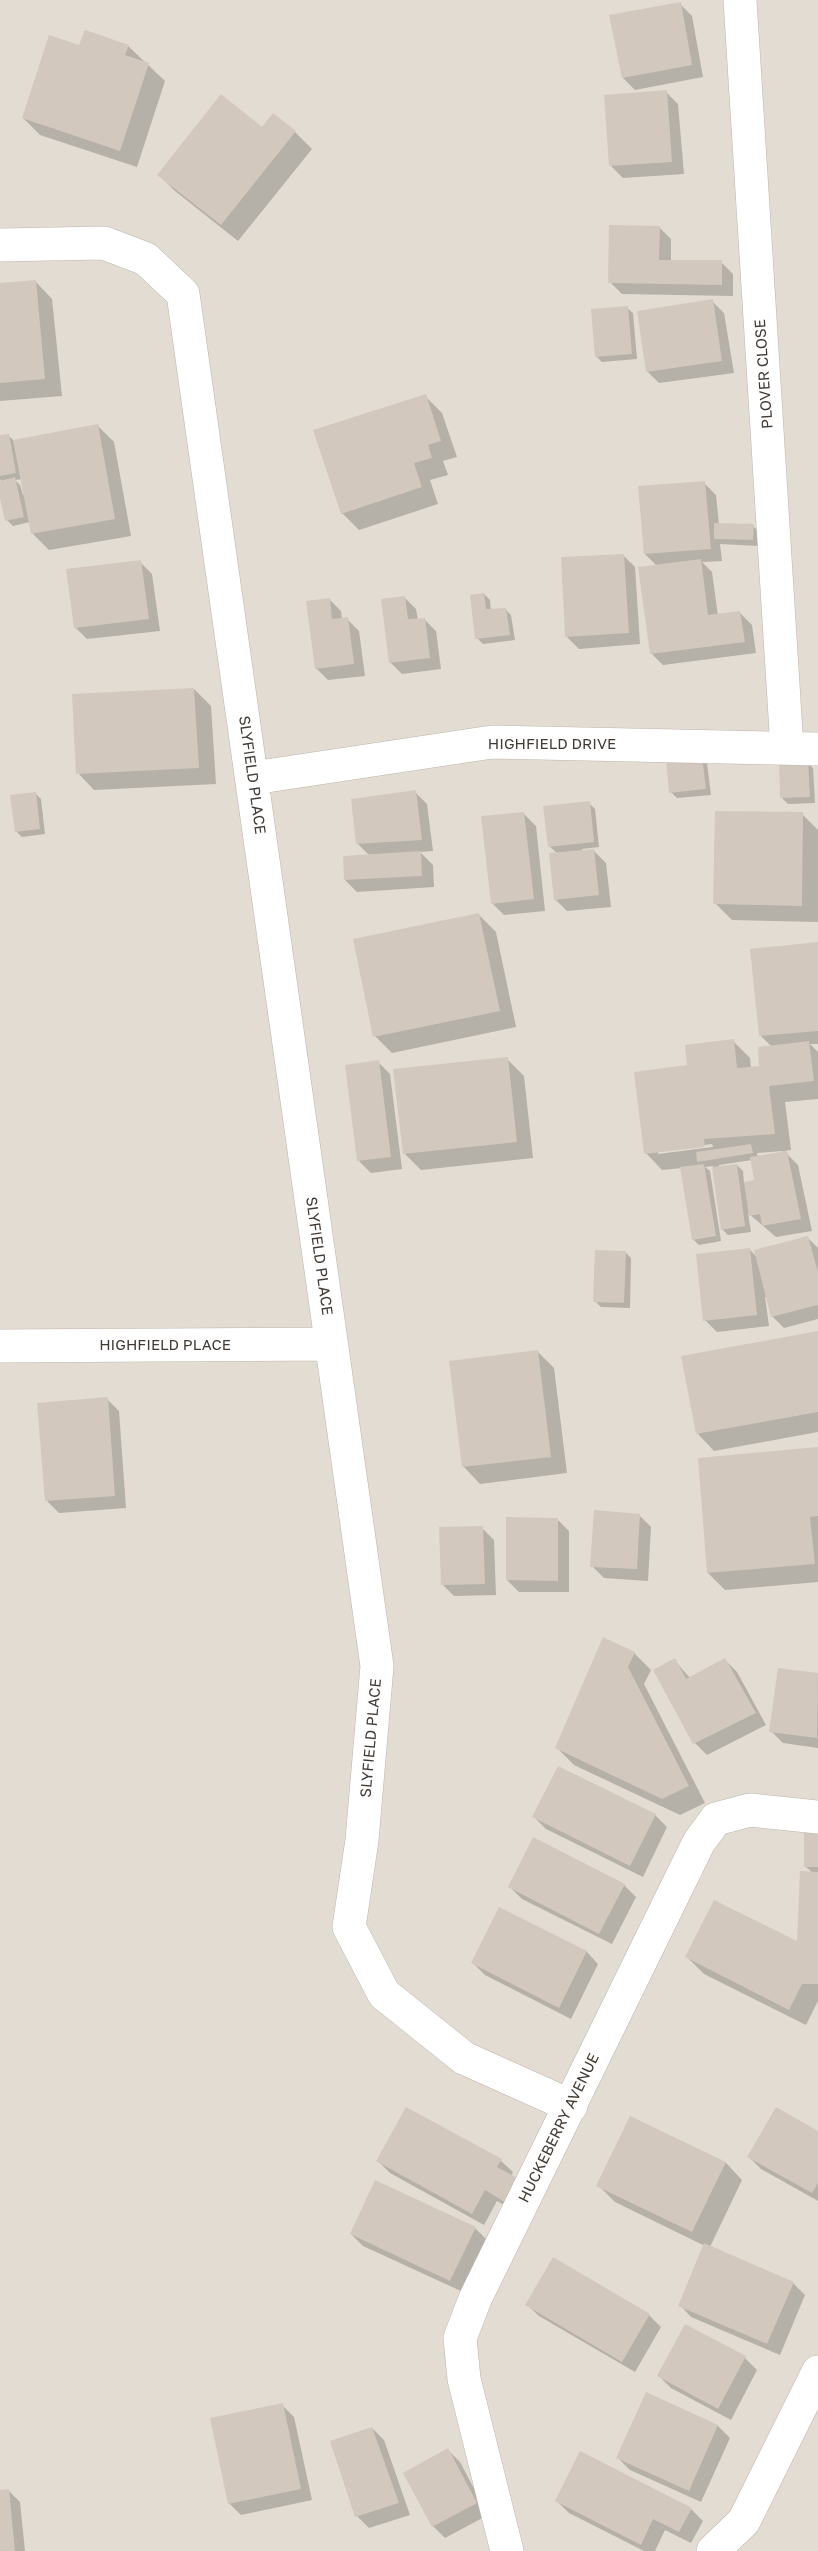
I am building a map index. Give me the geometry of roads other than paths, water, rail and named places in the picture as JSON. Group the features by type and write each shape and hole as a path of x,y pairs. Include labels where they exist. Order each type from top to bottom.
{"street":[{"name":"PLOVER CLOSE","path":"740,0 803,749"},
{"name":"SLYFIELD PLACE","path":"0,245 104,243 147,259 183,294 377,1666 362,1840 349,1927 384,1994 464,2058 571,2106"},
{"name":"HIGHFIELD DRIVE","path":"253,778 492,742 803,749"},
{"name":"HIGHFIELD PLACE","path":"0,1346 331,1344"},
{"name":"HUCKEBERRY AVENUE","path":"507,2551 464,2379 460,2338 475,2299 699,1842 716,1819 750,1810 818,1817"},
{"path":"713,2551 744,2521 818,2372"}]}
